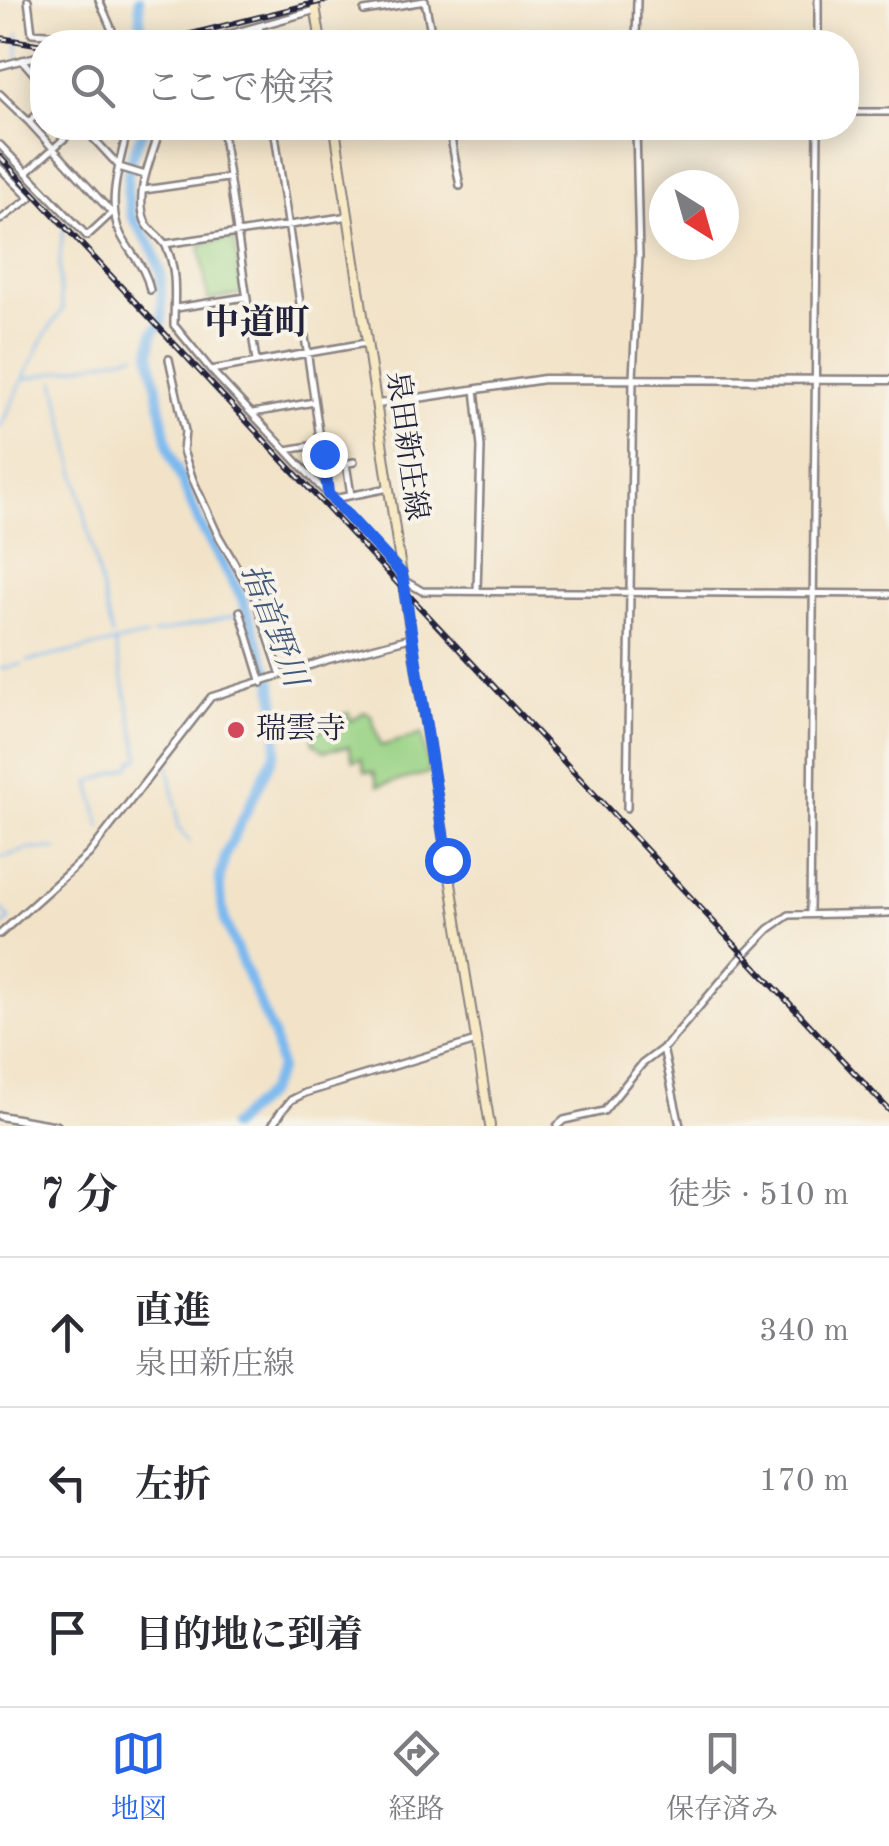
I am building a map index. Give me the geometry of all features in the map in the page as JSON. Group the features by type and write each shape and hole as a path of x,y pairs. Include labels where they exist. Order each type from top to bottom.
{"main road":[{"path":"315,5 319,30"},
{"name":"泉田新庄線","path":"337,140 490,1126"}],"street":[{"path":"28,0 32,30"},
{"path":"99,0 112,30"},
{"path":"636,0 636,30"},
{"path":"818,0 818,30"},
{"path":"364,11 425,1 431,30"},
{"path":"246,30 315,5"},
{"path":"259,26 260,30"},
{"path":"0,66 30,58"},
{"path":"22,60 30,69"},
{"path":"0,94 29,122"},
{"path":"859,112 889,112"},
{"path":"46,140 113,212"},
{"path":"26,172 62,140"},
{"path":"95,140 119,167 145,175"},
{"path":"125,140 113,212 118,229 148,276 150,290"},
{"path":"156,140 145,175 145,222 165,244 175,282 174,325 402,577 422,591 889,594"},
{"path":"223,140 256,361"},
{"path":"276,140 331,497"},
{"path":"450,140 460,186"},
{"path":"628,808 633,378 639,257 636,140"},
{"path":"810,912 818,140"},
{"path":"0,145 87,236 113,212"},
{"path":"0,220 30,198 2,173"},
{"path":"144,190 227,178"},
{"path":"165,244 349,216"},
{"path":"176,308 246,297"},
{"path":"211,370 369,342"},
{"path":"169,359 185,430 182,444 193,480 218,535 255,598 281,675"},
{"path":"378,404 544,379 889,380"},
{"path":"474,388 480,446 477,591"},
{"path":"253,413 315,402"},
{"path":"286,450 322,444"},
{"path":"325,468 350,463 351,496"},
{"path":"331,497 390,488"},
{"path":"240,611 263,682"},
{"path":"0,934 88,854 211,697 413,637"},
{"path":"556,1126 564,1120 604,1110 769,929 789,915 889,912"},
{"path":"272,1126 291,1100 305,1093 476,1041"},
{"path":"663,1048 680,1126"},
{"path":"0,1116 57,1126"}],"green space":[{"path":"234,238 243,294 208,300 200,244"},
{"path":"364,712 371,715 381,746 422,734 429,773 378,786 374,772 365,772 361,759 353,761 349,746 324,751 314,743 312,732 330,728 329,718 349,713 351,721"}],"waterway":[{"name":"指首野川","path":"139,0 141,30"},
{"path":"18,33 18,58"},
{"name":"指首野川","path":"139,140 129,164 127,191 131,215 153,249 161,274 162,322 153,333 150,353 169,450 200,525 241,596 272,681 278,719 276,751 226,853 220,894 225,922 274,1037 280,1068 267,1094 231,1126"},
{"path":"0,427 46,333 63,309 60,265 67,220"},
{"path":"25,379 136,354"},
{"path":"55,381 112,636"},
{"path":"153,634 237,615"},
{"path":"28,661 146,636"},
{"path":"101,827 90,782 130,767 140,758 115,644"},
{"path":"0,669 22,664"},
{"path":"167,760 176,805"},
{"path":"177,809 178,828 190,841"},
{"path":"0,858 29,849 58,849"},
{"path":"0,907 10,919 0,928"}],"railway":[{"path":"207,30 327,0"},
{"path":"0,38 30,43"},
{"path":"0,157 889,1110"}],"place":[{"name":"瑞雲寺","path":"236,730"}],"district":[{"name":"中道町","path":"257,324"}],"route":[{"path":"324,454 328,494 402,574 447,860"}]}
